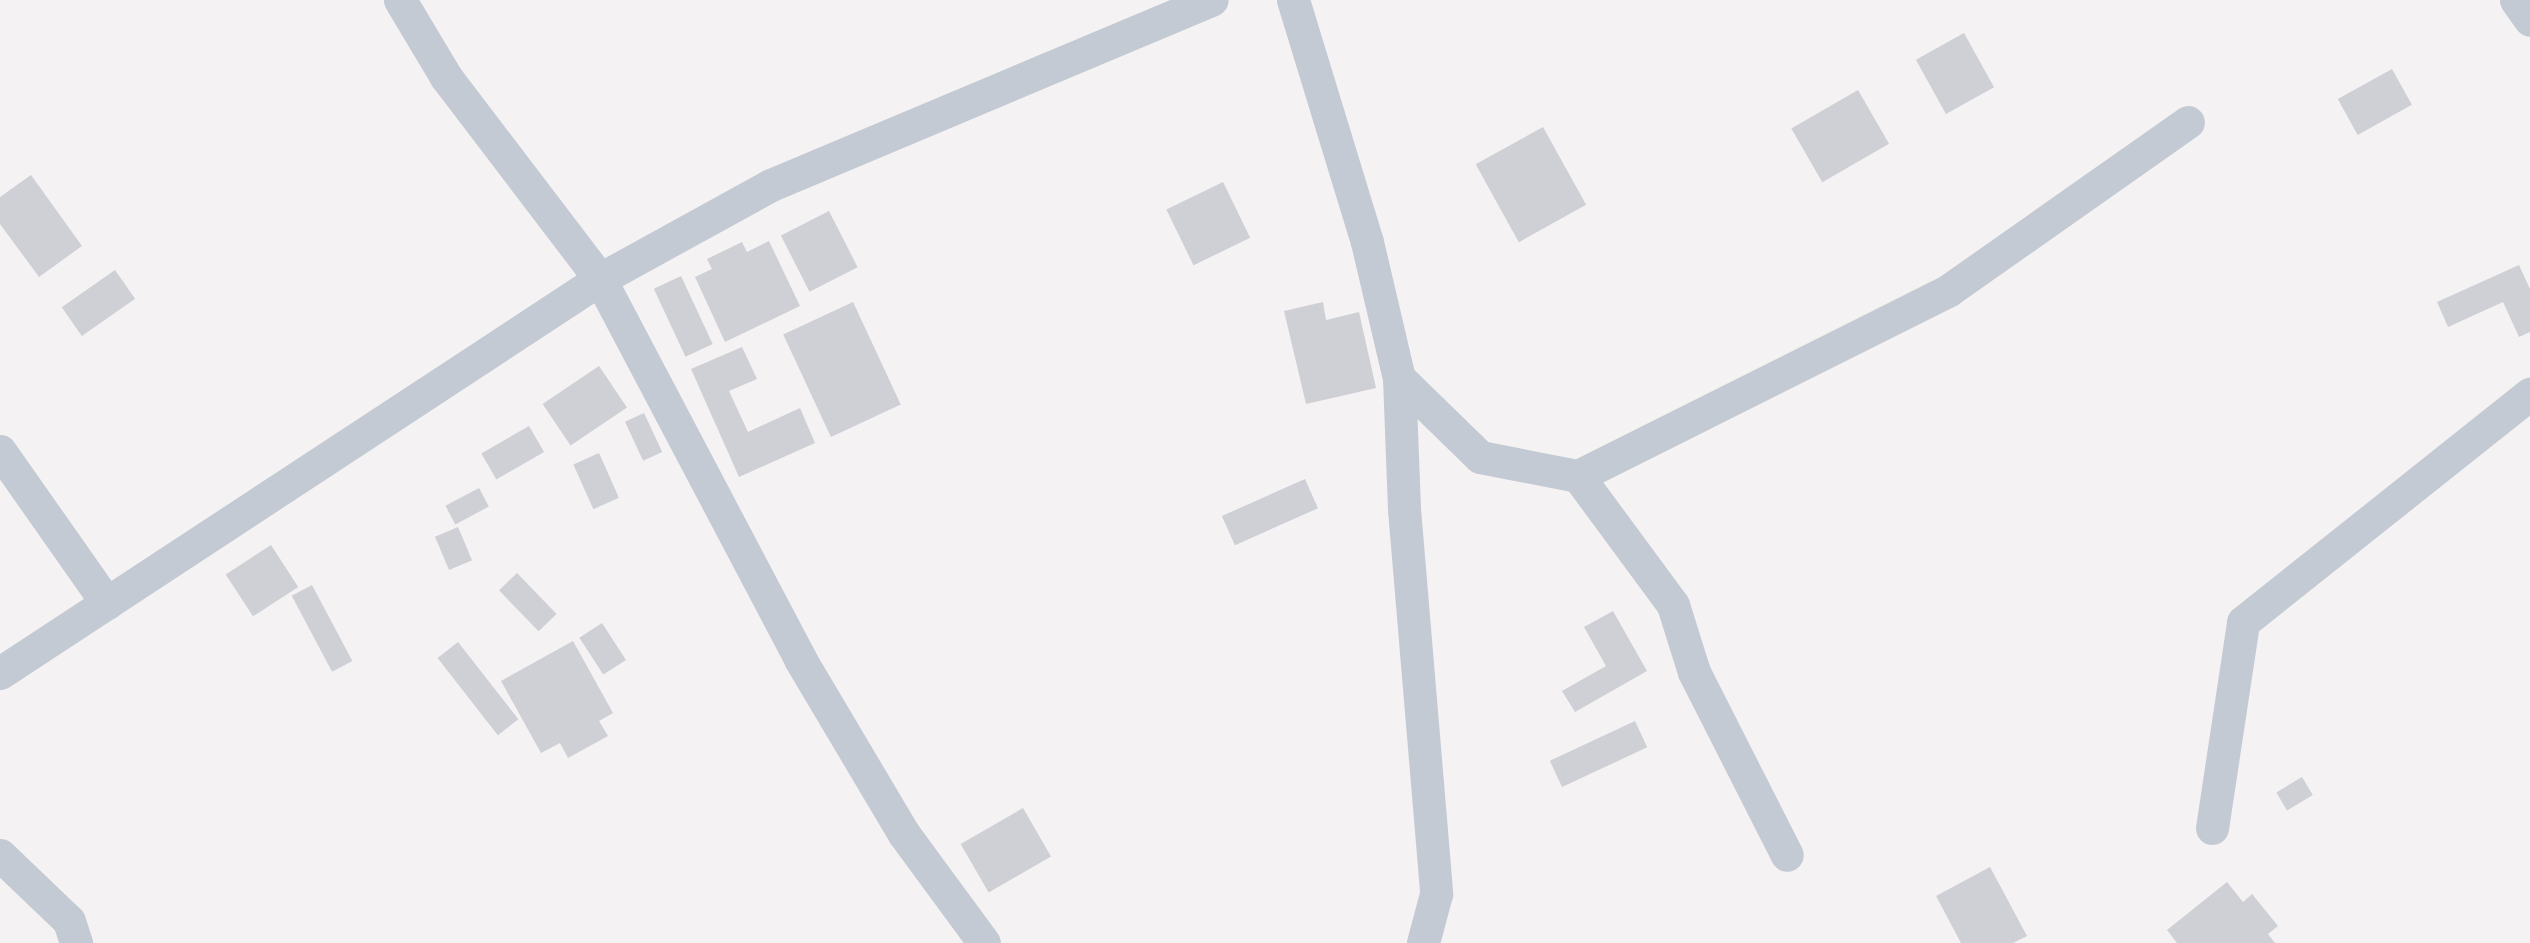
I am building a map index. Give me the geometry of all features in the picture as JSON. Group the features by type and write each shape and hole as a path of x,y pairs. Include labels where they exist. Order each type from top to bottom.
{"street":[{"path":"400,0 446,77 600,279 800,659 904,834 984,943"},
{"path":"0,673 600,279 771,185 1212,0"},
{"path":"1293,0 1367,242 1399,378 1404,509 1436,894 1423,943"},
{"path":"2516,0 2530,20"},
{"path":"1399,378 1480,457 1578,476 1949,290 2188,122"},
{"path":"2212,828 2243,622 2530,394"},
{"path":"0,451 107,603"},
{"path":"1578,476 1673,605 1694,672 1787,855"},
{"path":"0,855 69,921 76,943"}],"building":[{"path":"1964,33 1994,87 1946,114 1916,60"},
{"path":"2392,69 2412,105 2358,135 2338,99"},
{"path":"1858,90 1889,144 1822,182 1791,128"},
{"path":"1543,127 1586,205 1519,242 1476,164"},
{"path":"31,175 82,246 39,277 0,224 0,197"},
{"path":"1223,182 1250,238 1194,265 1166,210"},
{"path":"829,211 858,267 809,292 781,236"},
{"path":"769,241 800,306 725,342 695,277 712,269 707,259 742,242 747,252"},
{"path":"2519,265 2530,289 2530,332 2519,337 2503,302 2448,327 2437,302"},
{"path":"115,270 135,299 82,336 62,307"},
{"path":"681,276 713,344 686,357 654,289"},
{"path":"853,302 901,404 831,437 783,335"},
{"path":"1323,302 1326,320 1359,312 1376,388 1306,404 1284,311"},
{"path":"742,347 757,379 729,391 748,432 800,408 815,443 739,477 691,369"},
{"path":"599,366 627,407 571,445 543,404"},
{"path":"644,413 662,452 643,461 625,422"},
{"path":"529,426 544,452 496,479 481,454"},
{"path":"599,453 619,498 593,509 573,464"},
{"path":"1305,479 1318,508 1235,545 1222,516"},
{"path":"479,488 489,507 455,524 445,506"},
{"path":"458,527 472,560 449,570 435,537"},
{"path":"271,545 298,587 253,616 226,574"},
{"path":"517,573 557,614 539,631 499,590"},
{"path":"312,585 352,661 332,672 292,596"},
{"path":"1613,611 1647,671 1575,712 1562,691 1606,666 1584,627"},
{"path":"602,623 626,660 603,675 579,638"},
{"path":"573,641 613,713 599,721 608,736 568,758 560,743 541,753 501,681"},
{"path":"458,642 518,719 498,735 438,658"},
{"path":"1635,721 1647,747 1562,787 1550,761"},
{"path":"2302,777 2313,795 2287,810 2276,792"},
{"path":"1023,808 1051,856 989,892 961,844"},
{"path":"1990,867 2027,936 2013,943 1961,943 1936,896"},
{"path":"2227,882 2243,902 2252,894 2278,926 2268,934 2275,943 2177,943 2167,930"}]}
